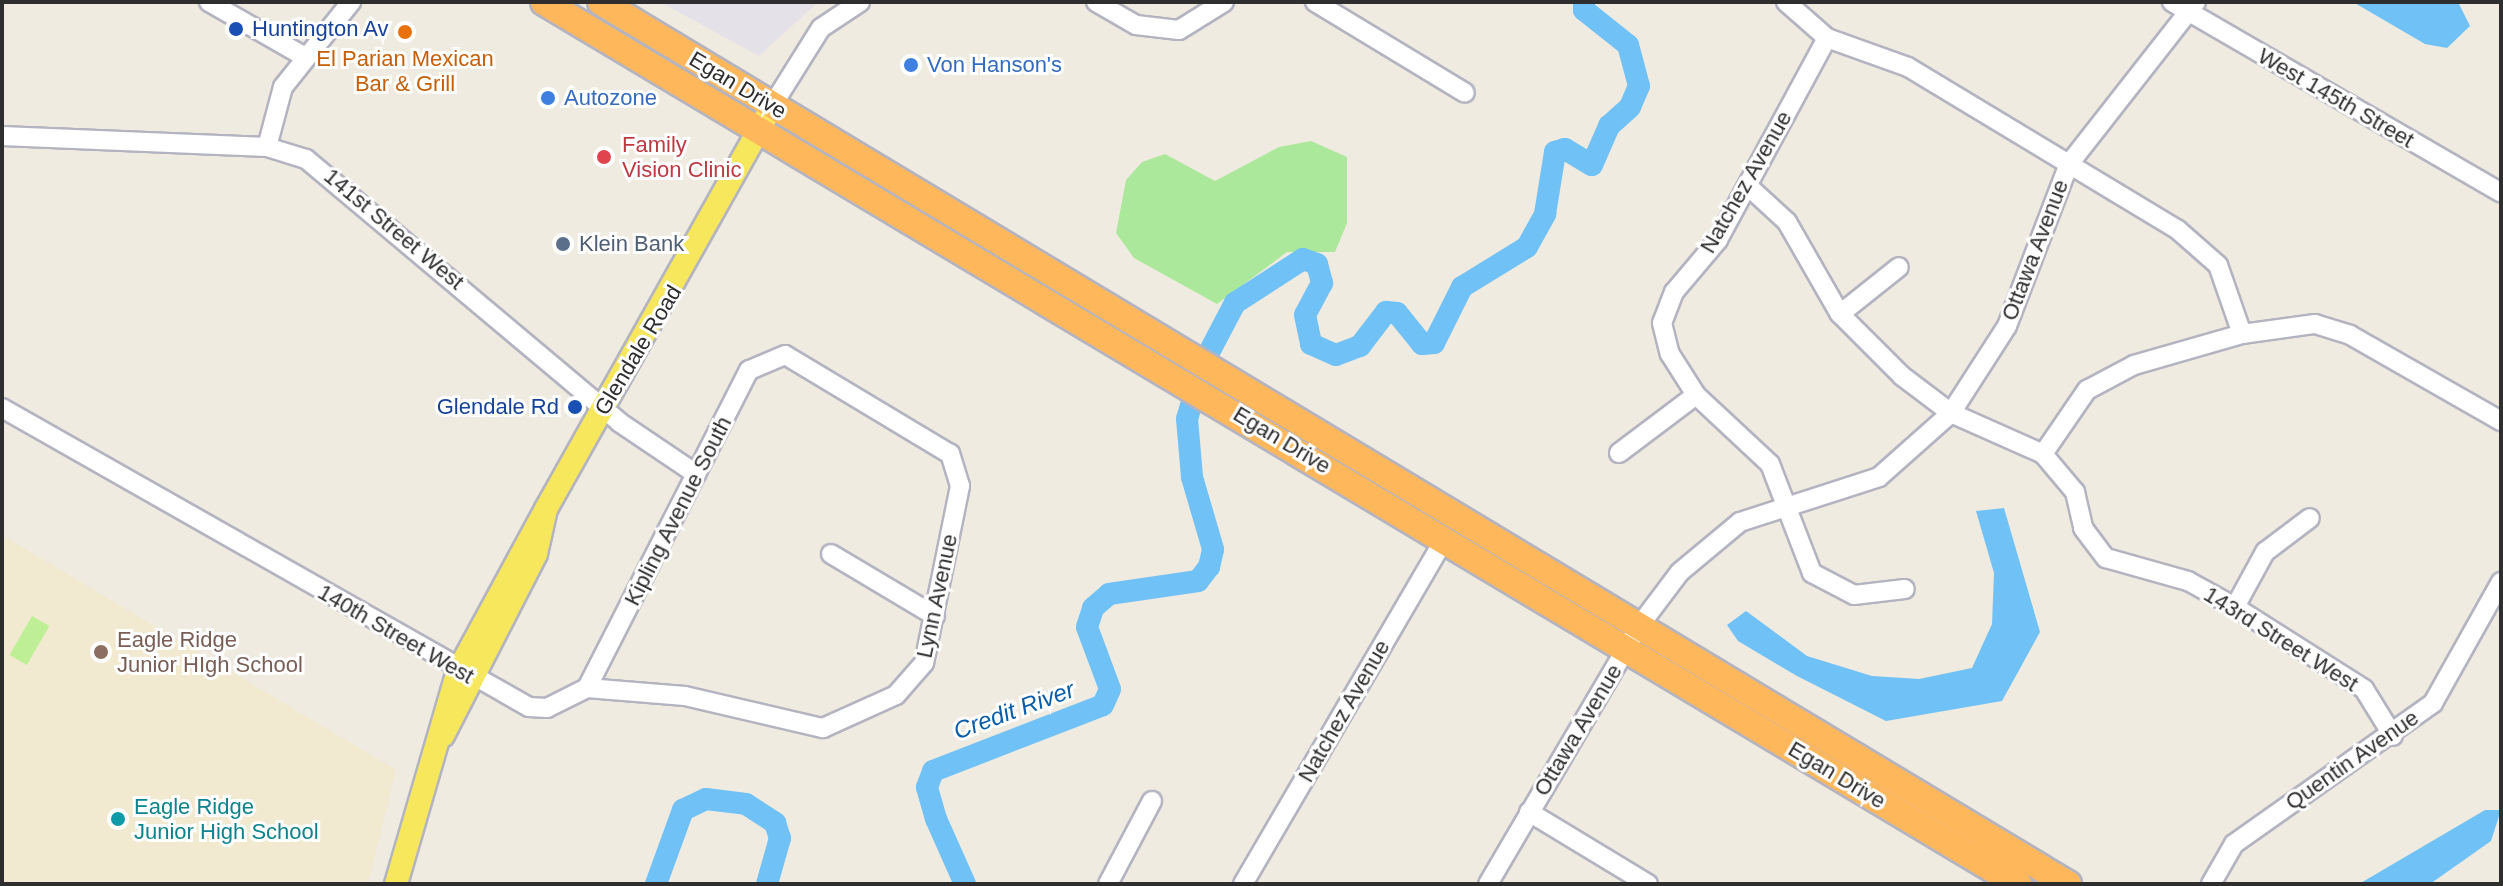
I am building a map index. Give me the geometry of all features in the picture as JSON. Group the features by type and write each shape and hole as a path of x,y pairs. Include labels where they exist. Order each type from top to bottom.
{"highway":[{"name":"Egan Drive","path":"544,2 766,117 1640,625 2068,884"},
{"name":"Egan Drive","path":"603,4 766,117 1445,538 2018,884"}],"main road":[{"name":"Glendale Road","path":"396,884 443,736 467,676 539,547 546,509 766,117"}],"street":[{"path":"209,2 305,57"},
{"path":"267,147 283,87 351,2"},
{"path":"766,117 821,28 860,2"},
{"path":"1096,2 1136,25 1179,30 1224,2"},
{"path":"1315,2 1465,93"},
{"path":"1786,2 1827,38 1908,67 2178,230 2218,265 2242,334"},
{"name":"Ottawa Avenue","path":"1488,884 1640,625 1710,542 1782,503 1879,477 1951,413 2007,326 2069,164 2185,5"},
{"name":"West 145th Street","path":"2185,5 2501,193"},
{"name":"Natchez Avenue","path":"1696,395 1670,354 1662,323 1674,292 1749,187 1827,38"},
{"name":"141st Street West","path":"2,136 267,147 329,174 604,407 696,474"},
{"name":"143rd Street West","path":"1749,187 1787,222 1840,314 1951,413 2043,454 2075,492 2083,528 2106,558 2188,581 2235,607 2364,689 2393,736"},
{"path":"1840,314 1899,267"},
{"path":"2043,454 2087,390 2134,365 2242,334 2315,324 2350,335 2501,421"},
{"name":"Lynn Avenue","path":"587,688 685,696 823,728 909,686 924,663 960,486 950,454 785,355"},
{"name":"Kipling Avenue South","path":"587,688 749,370 785,355"},
{"path":"1619,453 1696,395 1761,450 1779,480 1782,503 1802,558 1824,583 1854,595 1905,589"},
{"name":"140th Street West","path":"2,408 467,676 529,707 547,708 587,688"},
{"path":"2235,607 2265,552 2310,518"},
{"name":"Natchez Avenue","path":"1243,884 1445,538"},
{"path":"831,554 935,616"},
{"name":"Quentin Avenue","path":"2211,884 2234,844 2393,736 2433,703 2493,610 2501,582"},
{"path":"1108,884 1152,801"},
{"path":"1529,812 1648,884"}],"shaded area":[{"path":"660,2 818,2 759,56"},
{"name":"Eagle Ridge Junior HIgh School","path":"2,535 396,770 368,884 2,884"}],"green space":[{"path":"1311,141 1347,157 1347,223 1335,252 1287,252 1217,304 1134,258 1116,233 1126,180 1142,162 1165,154 1215,181 1279,147"},
{"path":"32,616 49,626 27,665 10,655"}],"water":[{"path":"2353,2 2458,2 2470,26 2447,48 2425,44"},
{"path":"2004,508 2040,632 2002,701 1886,721 1797,676 1738,641 1727,625 1746,611 1807,656 1872,676 1919,679 1972,668 1992,624 1994,573 1976,511"},
{"path":"2485,810 2501,810 2491,841 2430,884 2359,884"}],"waterway":[{"name":"Credit River","path":"965,884 936,819 927,787 933,771 1103,705 1110,689 1087,627 1093,608 1109,594 1198,581 1209,567 1213,549 1192,477 1187,419 1204,362 1235,303 1303,259 1317,264 1322,283 1305,315 1311,344 1336,355 1360,346 1386,312 1397,313 1422,344 1434,343 1462,287 1527,247 1545,214 1555,152 1565,149 1592,165 1609,126 1630,107 1639,86 1628,45 1584,10 1584,2"},
{"name":"Credit River","path":"656,884 683,810 706,799 746,804 775,823 780,838 767,884"}],"place":[{"name":"Huntington Av","path":"236,29"},
{"name":"El Parian Mexican Bar & Grill","path":"405,32"},
{"name":"Von Hanson's","path":"911,65"},
{"name":"Autozone","path":"548,98"},
{"name":"Family Vision Clinic","path":"604,157"},
{"name":"Klein Bank","path":"563,244"},
{"name":"Glendale Rd","path":"575,407"},
{"name":"Eagle Ridge Junior HIgh School","path":"101,652"},
{"name":"Eagle Ridge Junior High School","path":"118,819"}]}
